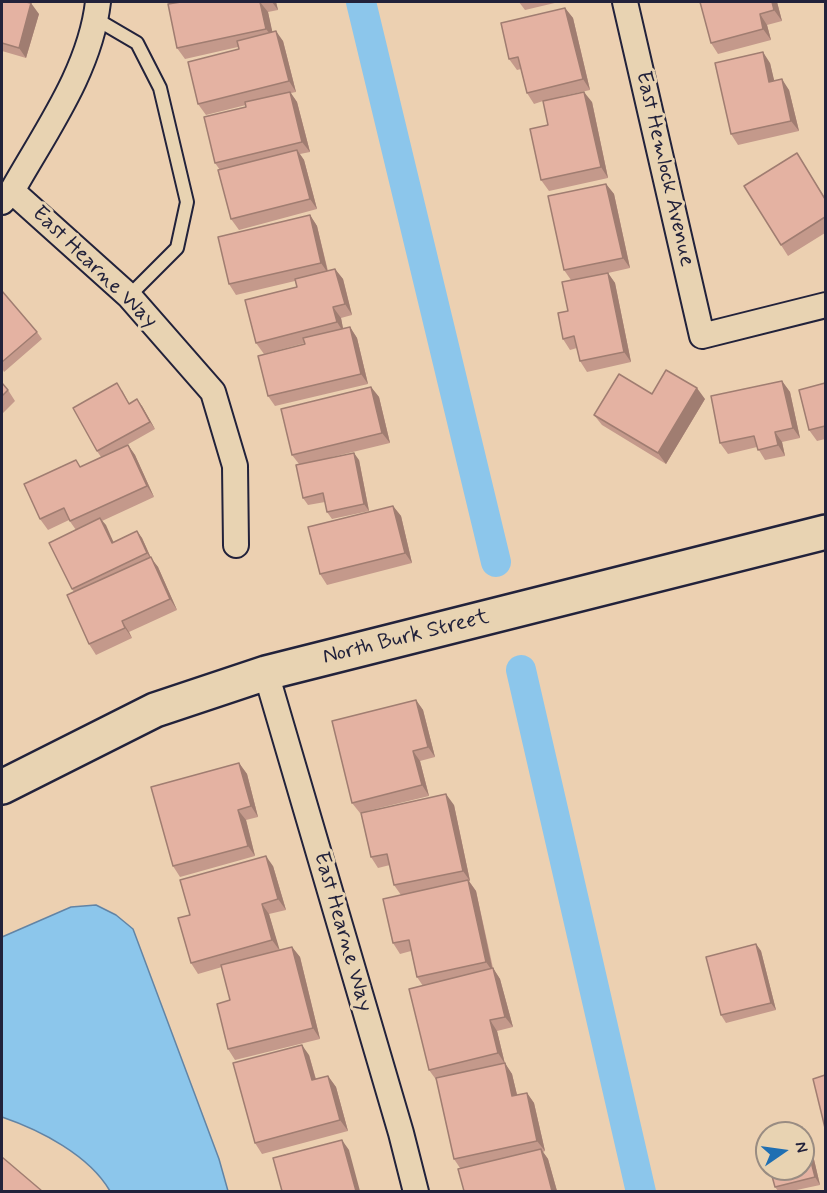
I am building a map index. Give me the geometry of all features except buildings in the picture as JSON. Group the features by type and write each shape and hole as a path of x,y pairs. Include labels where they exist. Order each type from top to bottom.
{"street":[{"name":"East Hemlock Avenue","path":"625,2 702,336 825,305"},
{"path":"7,197 79,70 97,10"},
{"name":"East Hearne Way","path":"7,197 129,296 213,392 235,466 236,545"},
{"name":"North Burk Street","path":"2,787 155,710 266,673 825,532"},
{"name":"East Hearne Way","path":"266,673 398,1122 416,1191"}],"lane":[{"path":"97,10 137,43 160,88 187,202 177,248 129,296"}],"water":[{"path":"96,905 116,915 133,929 219,1159 228,1191 110,1191 90,1166 77,1155 32,1129 2,1117 2,937 71,907"}],"waterway":[{"path":"361,2 496,562"},
{"path":"521,670 641,1192"}]}
